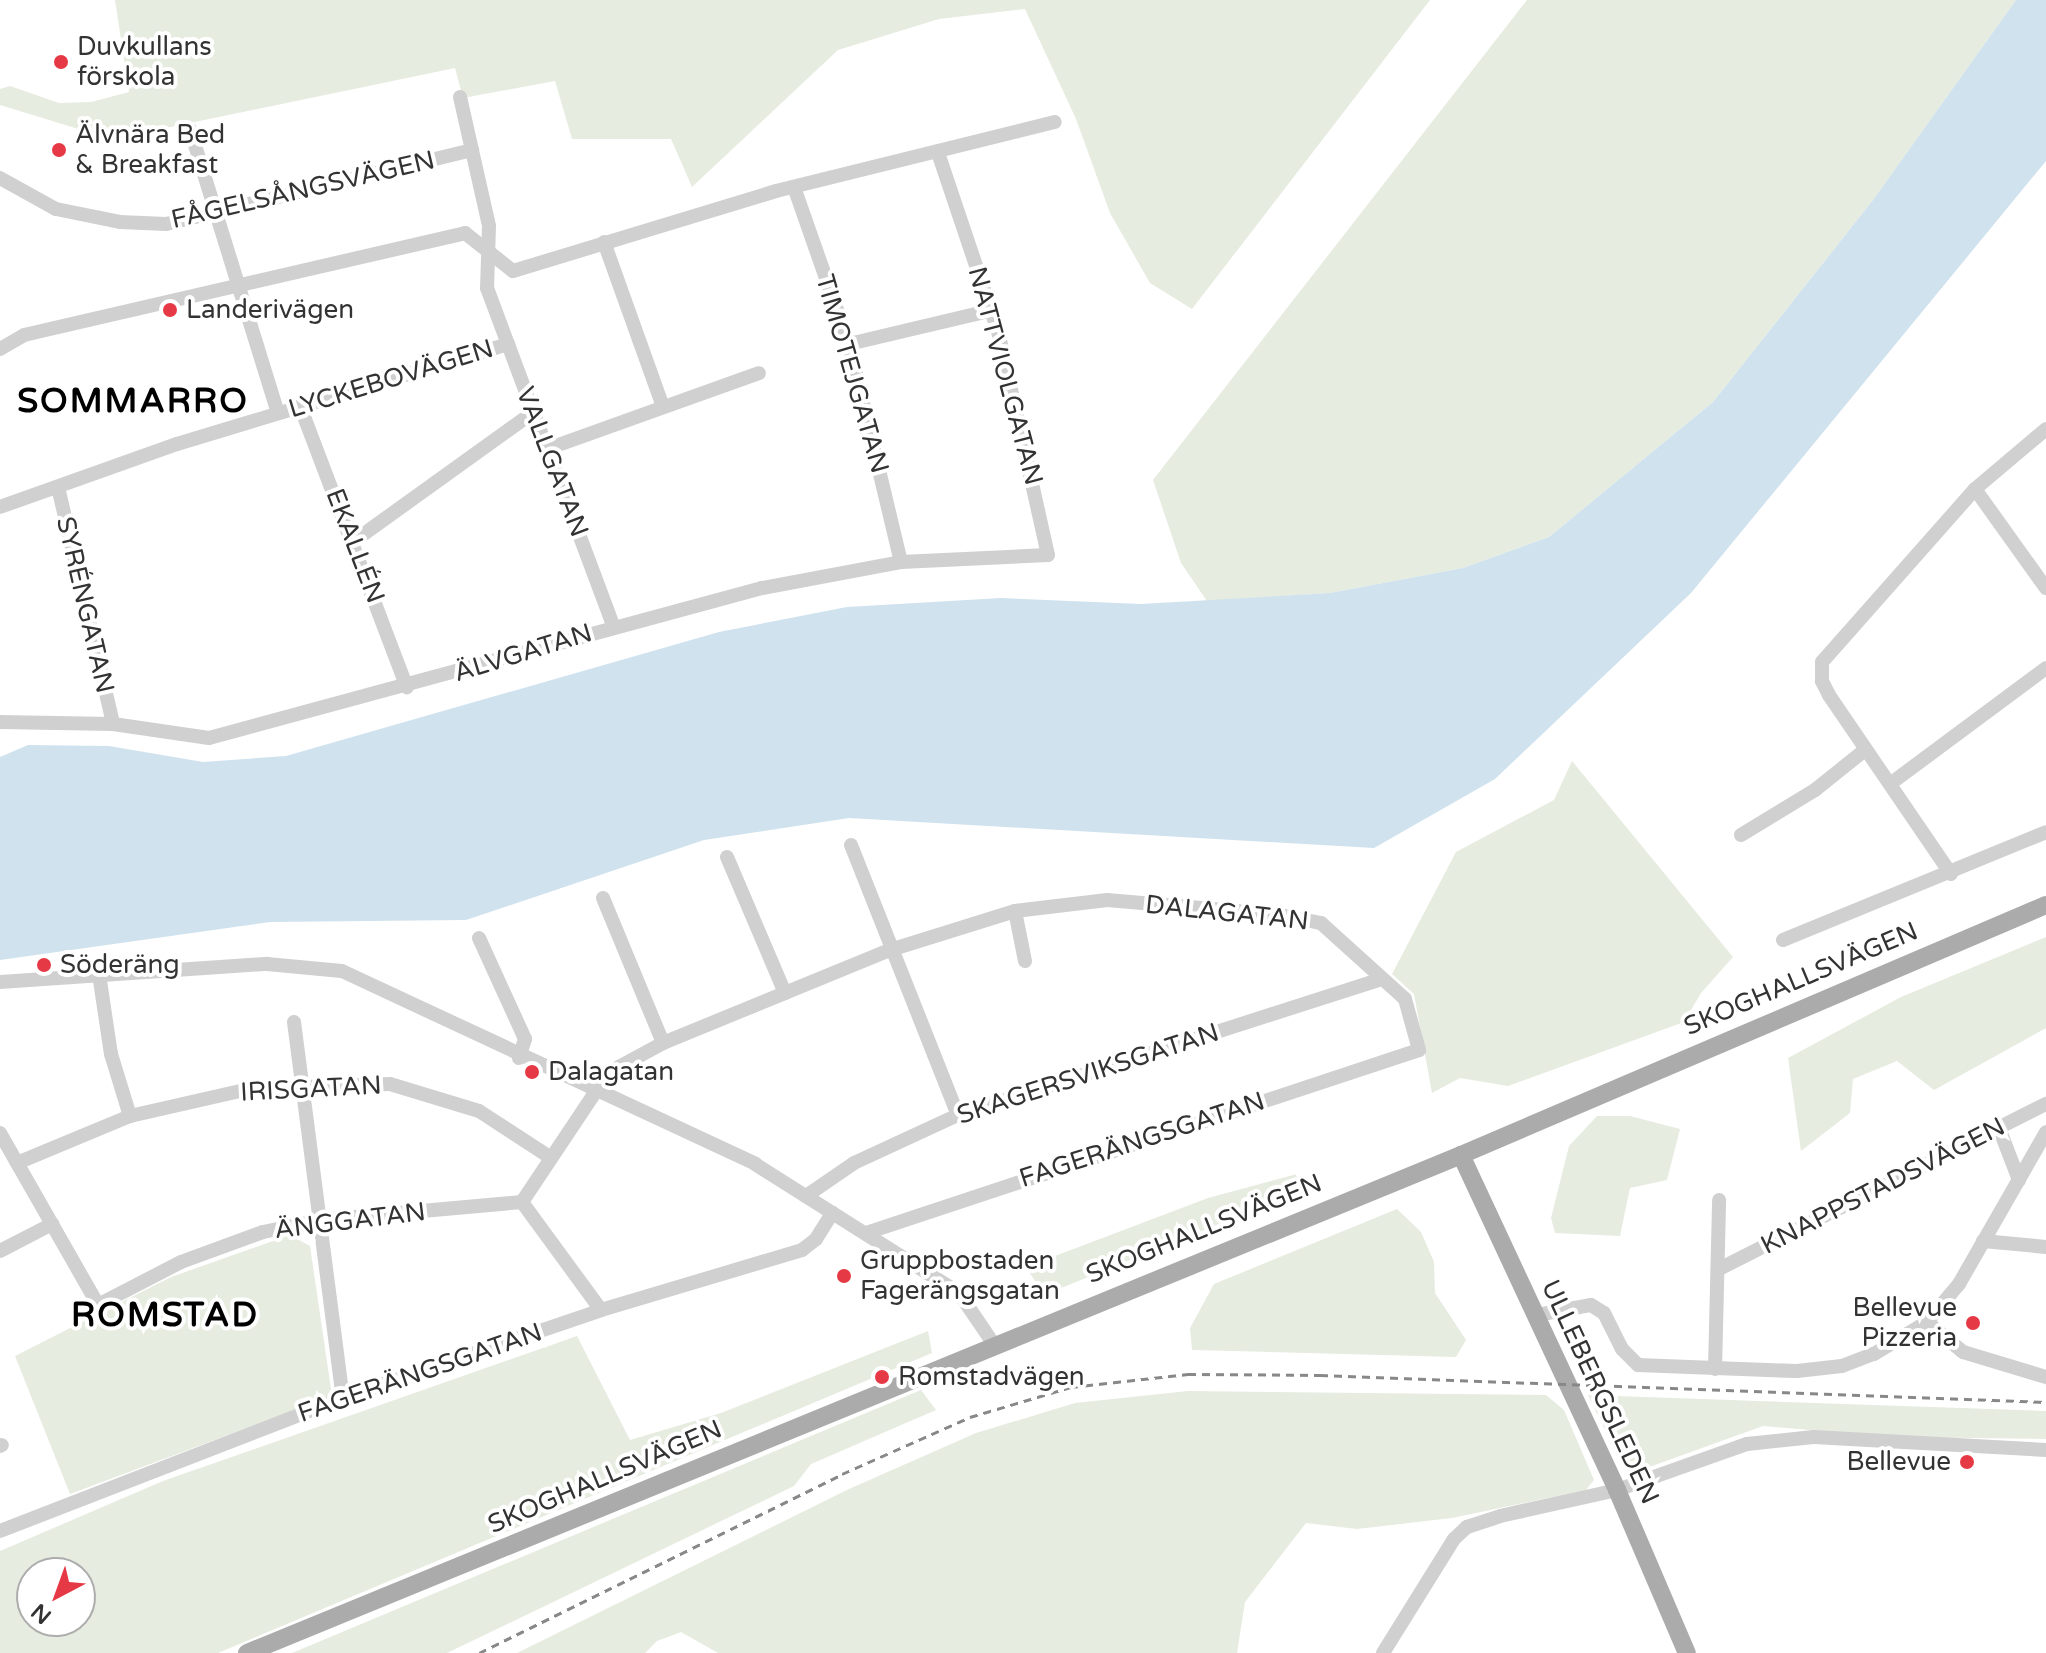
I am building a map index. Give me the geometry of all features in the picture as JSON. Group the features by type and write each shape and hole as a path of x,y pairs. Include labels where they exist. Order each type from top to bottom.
{"main road":[{"name":"SKOGHALLSVÄGEN","path":"247,1653 993,1343 1461,1155 2046,905"},
{"name":"ULLEBERGSLEDEN","path":"1461,1155 1617,1490 1687,1653"}],"street":[{"name":"VALLGATAN","path":"460,97 489,226 487,288 613,625"},
{"path":"3,342 465,233 513,271 794,187 1055,122"},
{"path":"190,129 278,413"},
{"name":"FÅGELSÅNGSVÄGEN","path":"0,178 56,209 120,222 166,224 217,215 472,150"},
{"name":"NATTVIOLGATAN","path":"943,152 989,311 1048,555"},
{"name":"TIMOTEJGATAN","path":"794,187 849,344 901,562"},
{"path":"604,242 663,407"},
{"path":"849,344 989,311"},
{"name":"LYCKEBOVÄGEN","path":"0,507 278,413 508,344"},
{"path":"547,449 759,373"},
{"name":"EKALLÉN","path":"300,406 354,541 407,687"},
{"path":"354,541 532,413"},
{"path":"1951,874 1865,750 1822,681 1822,662 1975,489 2046,429"},
{"name":"SYRÉNGATAN","path":"58,487 113,724"},
{"path":"1975,489 2046,588"},
{"name":"ÄLVGATAN","path":"0,722 113,724 209,738 407,687 613,625 774,586 901,562 1048,555"},
{"path":"1890,784 2046,668"},
{"path":"1741,835 1815,790 1865,750"},
{"path":"1783,940 1951,874 2046,832"},
{"path":"851,845 890,950 958,1115"},
{"path":"727,857 785,993"},
{"path":"603,898 663,1043"},
{"name":"DALAGATAN","path":"522,1202 608,1073 622,1062 890,950 1015,911 1107,900 1281,915 1321,923 1405,999 1419,1050"},
{"path":"1015,911 1025,961"},
{"path":"479,938 525,1039 519,1058"},
{"path":"0,982 267,964 342,971 422,1004 519,1058 687,1129 806,1196 959,1293 993,1343"},
{"path":"99,974 111,1054 130,1116"},
{"name":"SKAGERSVIKSGATAN","path":"806,1196 854,1163 958,1115 1382,979"},
{"path":"294,1022 299,1085 321,1220 343,1398"},
{"name":"FAGERÄNGSGATAN","path":"866,1233 1419,1050"},
{"name":"IRISGATAN","path":"17,1163 130,1116 249,1089 390,1084 479,1111 551,1158"},
{"name":"KNAPPSTADSVÄGEN","path":"1721,1268 2046,1104"},
{"path":"1999,1128 2019,1180"},
{"path":"1537,1315 1591,1305 1604,1313 1622,1349 1638,1365 1797,1371 1842,1366 1874,1354 1927,1322 1983,1241 2046,1132"},
{"path":"0,1133 52,1224 0,1251"},
{"path":"1715,1369 1721,1268 1719,1200"},
{"path":"522,1202 601,1310"},
{"name":"ÄNGGATAN","path":"52,1224 98,1305 181,1262 263,1232 321,1220 522,1202"},
{"name":"FAGERÄNGSGATAN","path":"0,1531 343,1398 601,1310 802,1250 816,1239 832,1213"},
{"path":"1983,1241 2046,1247"},
{"path":"1927,1322 1963,1352 2046,1377"},
{"path":"1383,1653 1438,1561 1467,1527 1617,1490 1747,1444 1814,1437 2046,1450"}],"shaded area":[{"path":"115,0 1430,0 1192,309 1150,283 1110,213 1076,119 1025,9 939,19 838,50 692,187 671,139 572,139 555,81 463,98 455,68 161,129 114,134 85,131 0,105 0,89 10,86 59,103 91,102 129,92"},
{"path":"1527,0 2016,0 1873,200 1713,402 1549,537 1463,568 1330,593 1207,601 1181,563 1153,480"},
{"path":"1572,761 1733,957 1701,993 1684,1022 1508,1086 1460,1078 1432,1093 1414,994 1392,974 1456,852 1554,800"},
{"path":"2046,937 2046,1028 1934,1090 1897,1061 1853,1079 1850,1113 1801,1151 1788,1058 1901,997"},
{"path":"1597,1116 1630,1116 1680,1129 1667,1180 1630,1188 1620,1236 1555,1233 1551,1218 1569,1146"},
{"path":"1297,1174 1297,1192 1044,1295 1026,1267 1208,1198"},
{"path":"1397,1209 1421,1232 1434,1262 1435,1293 1466,1340 1456,1357 1192,1350 1190,1328 1214,1284"},
{"path":"290,1235 310,1246 332,1396 70,1494 15,1356 171,1277"},
{"path":"928,1331 932,1353 218,1653 0,1653 0,1551 163,1481 577,1336 630,1440 721,1413"},
{"path":"921,1390 936,1410 811,1464 794,1486 447,1653 292,1653"},
{"path":"1188,1391 1546,1395 1564,1410 1594,1480 1586,1490 1452,1518 1357,1529 1306,1523 1245,1602 1237,1653 718,1653 681,1632 657,1641 645,1653 517,1653 849,1489 976,1433 1075,1403"},
{"path":"1588,1395 2046,1411 2046,1439 1890,1437 1763,1426 1641,1470 1623,1467"}],"water":[{"path":"2016,0 2046,0 2046,161 1691,593 1495,779 1374,848 849,818 704,840 466,920 270,922 0,960 0,757 28,745 109,746 203,762 286,756 719,632 847,607 1001,598 1141,604 1330,593 1463,568 1549,537 1713,402 1873,200"}],"railway":[{"path":"479,1653 842,1474 970,1417 1071,1387 1188,1374 1320,1375 2046,1402"}],"place":[{"name":"Duvkullans förskola","path":"61,62"},
{"name":"Älvnära Bed & Breakfast","path":"59,150"},
{"name":"Landerivägen","path":"170,310"},
{"name":"Söderäng","path":"44,965"},
{"name":"Dalagatan","path":"532,1072"},
{"name":"Gruppbostaden Fagerängsgatan","path":"844,1276"},
{"name":"Bellevue Pizzeria","path":"1973,1323"},
{"name":"Romstadvägen","path":"882,1377"},
{"name":"Bellevue","path":"1967,1462"}],"district":[{"name":"SOMMARRO","path":"133,402"},
{"name":"ROMSTAD","path":"165,1316"}]}
